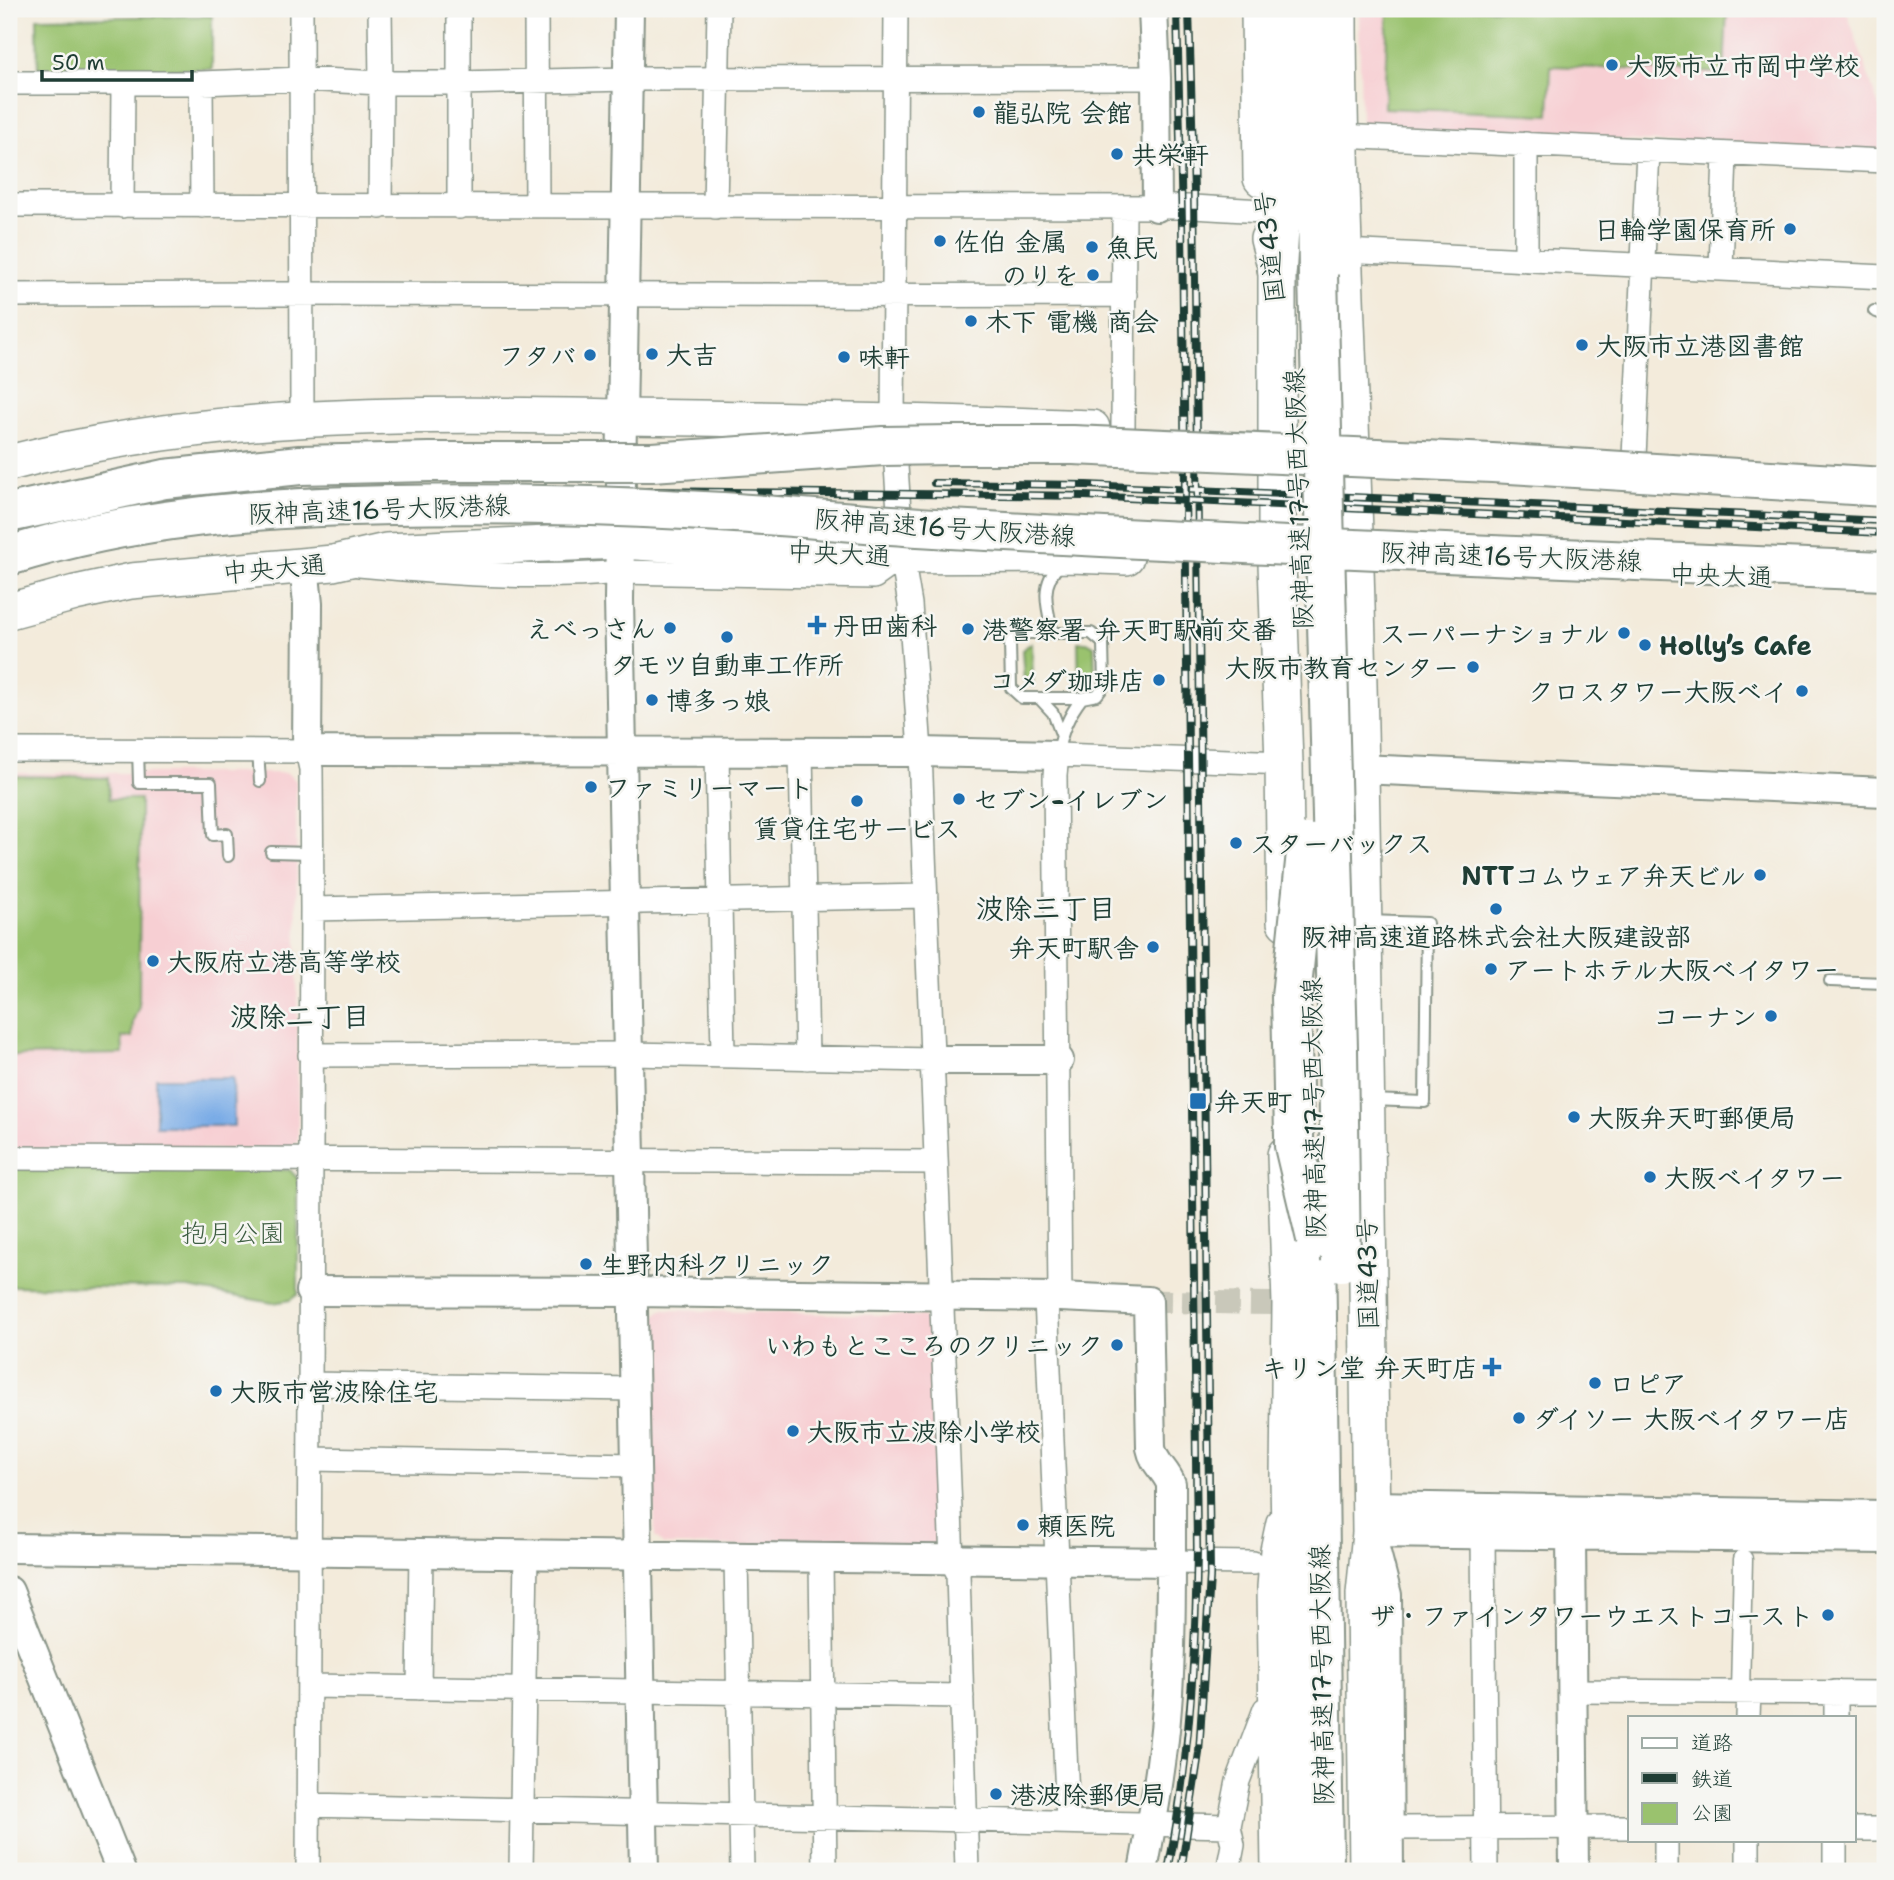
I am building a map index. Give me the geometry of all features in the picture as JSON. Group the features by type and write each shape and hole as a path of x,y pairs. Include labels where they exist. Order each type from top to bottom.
{"highway":[{"name":"国道43号","path":"1260,9 1272,208"},
{"path":"1277,269 1272,208 1279,9"},
{"name":"阪神高速17号西大阪線","path":"1289,9 1292,273 1307,843 1291,997 1294,1146 1316,1239 1324,1871"},
{"name":"国道43号","path":"1338,9 1339,136 1360,769 1371,1519 1365,1594 1368,1871"},
{"path":"1321,20 1338,92"},
{"name":"阪神高速17号西大阪線","path":"1321,20 1318,275 1338,1049 1347,1871"},
{"name":"国道43号","path":"1277,269 1277,563 1284,763 1288,1014 1285,1114 1291,1304 1289,1477 1296,1871"},
{"path":"1276,344 1283,373 1296,390 1323,392 1338,375 1346,345"},
{"path":"9,498 125,473 248,453 312,447 499,438 645,437 817,426 972,429 1181,444 1237,452"},
{"name":"阪神高速16号大阪港線","path":"9,513 165,479 300,465 652,462 714,460 883,446 976,444 1073,445 1506,464 1885,487"},
{"name":"阪神高速16号大阪港線","path":"9,555 145,524 197,517 321,506 416,505 685,510 1175,540 1885,571"},
{"path":"9,577 86,554 150,543 251,530 336,525 688,533 824,545 927,550 1075,549 1175,540"},
{"name":"国道43号","path":"1288,1199 1304,1131 1299,746 1304,708 1319,685 1337,677 1358,677"}],"main road":[{"path":"9,463 131,437 302,418 449,413 893,420 1123,429 1634,457 1885,475"},
{"name":"中央大通","path":"9,611 131,581 318,564 386,551 620,556 1071,555 1885,580"}],"street":[{"path":"301,9 302,418"},
{"path":"380,9 380,206"},
{"path":"459,9 459,207"},
{"path":"536,9 537,206"},
{"path":"629,9 620,556 621,751 632,1160 644,1871"},
{"path":"715,207 719,9"},
{"path":"896,9 893,420 902,557 910,604 920,752 952,1561 958,1573 967,1871"},
{"path":"1153,9 1157,207"},
{"path":"9,83 201,83 302,79 459,83 628,79 1156,78"},
{"path":"201,83 202,206"},
{"path":"122,206 123,84"},
{"path":"1339,136 1885,161"},
{"path":"1526,144 1526,260"},
{"path":"1634,457 1648,151"},
{"path":"1721,268 1725,155"},
{"path":"9,205 1272,208"},
{"path":"1123,429 1124,207"},
{"path":"1343,251 1885,277"},
{"path":"9,296 303,293 624,296 1125,295"},
{"path":"308,1871 312,909 311,769 307,751 308,604 318,564"},
{"path":"1059,744 1055,775 1059,1060 1053,1298 1056,1561 1068,1822"},
{"path":"9,750 920,752 1059,744 1284,763"},
{"path":"801,752 807,1058"},
{"path":"717,753 723,1054"},
{"path":"1360,769 1885,792"},
{"path":"312,909 925,896"},
{"path":"310,1055 723,1054 807,1058 1059,1060"},
{"path":"9,1158 936,1163"},
{"path":"310,1291 633,1292 1148,1301 1151,1448 1153,1458 1171,1484 1171,1636 1167,1708 1143,1871"},
{"path":"309,1384 635,1389"},
{"path":"310,1459 636,1465"},
{"path":"1273,1871 1269,1587 1272,1550 1289,1477"},
{"path":"1371,1519 1885,1515"},
{"path":"1371,1519 1483,1534 1885,1539"},
{"path":"1371,1519 1387,1595 1390,1871"},
{"path":"1483,1534 1486,1871"},
{"path":"1571,1535 1574,1871"},
{"path":"9,1548 821,1560 1254,1563"},
{"path":"419,1688 421,1552"},
{"path":"521,1871 526,1554"},
{"path":"736,1558 742,1871"},
{"path":"1743,1559 1745,1692 1748,1716"},
{"path":"821,1560 825,1871"},
{"path":"9,1591 121,1871"},
{"path":"310,1686 961,1696"},
{"path":"1573,1691 1885,1693"},
{"path":"1836,1692 1836,1716"},
{"path":"1228,1871 1233,1845 1229,1826 1238,1781 1269,1699"},
{"path":"308,1805 1229,1826"},
{"path":"1388,1828 1628,1827"},
{"path":"1856,1829 1885,1829"},
{"path":"1666,1842 1666,1871"},
{"path":"1748,1842 1748,1871"},
{"path":"1835,1842 1835,1871"}],"lane":[{"path":"1053,633 1046,607 1048,577 1071,555"},
{"path":"1017,633 1053,633 1091,633 1103,643 1104,686 1097,695 1082,698 1022,698 1011,688 1010,643 1017,633"},
{"path":"1059,744 1069,714 1082,698"},
{"path":"1041,699 1053,713 1059,744"},
{"path":"138,749 139,783 211,783 213,835 227,831 228,856"},
{"path":"258,750 260,781"},
{"path":"271,852 311,853"},
{"path":"1362,921 1427,923 1425,1101 1364,1100"},
{"path":"1830,981 1885,983"}],"shaded area":[{"name":"大阪市立市岡中学校","path":"1359,9 1846,9 1885,125 1885,153 1368,128 1361,121"},
{"name":"大阪府立港高等学校","path":"9,773 287,773 296,781 298,1141 288,1149 9,1149"},
{"name":"大阪市立波除小学校","path":"661,1310 922,1316 930,1326 939,1540 930,1549 664,1545 655,1537 651,1322"}],"green space":[{"path":"1388,9 1727,9 1724,73 1551,66 1549,115 1384,108"},
{"path":"212,16 212,69 38,70 37,18"},
{"path":"1078,642 1087,642 1094,646 1095,678 1090,685 1079,685"},
{"path":"1032,643 1033,686 1024,681 1022,650"},
{"path":"9,776 108,778 109,799 140,799 139,1006 133,1021 132,1037 122,1037 123,1054 11,1056"},
{"name":"抱月公園","path":"9,1166 290,1170 298,1179 298,1294 290,1300 273,1303 188,1288 9,1286"}],"water":[{"path":"156,1078 233,1078 234,1126 156,1126"}],"tunnel":[{"path":"1148,1301 1291,1304"}],"railway":[{"path":"1168,1871 1190,1710 1197,1547 1182,223 1177,9"},
{"path":"1181,1871 1199,1753 1210,1576 1194,193 1189,9"},
{"path":"934,483 1086,485 1885,521"},
{"path":"9,543 114,518 220,500 304,491 393,488 1085,496 1885,533"},
{"path":"9,531 179,495"}],"place":[{"name":"大阪市立市岡中学校","path":"1612,65"},
{"name":"龍弘院 会館","path":"979,112"},
{"name":"共栄軒","path":"1117,154"},
{"name":"日輪学園保育所","path":"1790,229"},
{"name":"佐伯 金属","path":"940,241"},
{"name":"魚民","path":"1092,247"},
{"name":"のりを","path":"1093,275"},
{"name":"木下 電機 商会","path":"971,321"},
{"name":"大阪市立港図書館","path":"1582,345"},
{"name":"大吉","path":"652,354"},
{"name":"フタバ","path":"590,355"},
{"name":"味軒","path":"844,357"},
{"name":"丹田歯科","path":"817,625"},
{"name":"えべっさん","path":"670,628"},
{"name":"港警察署 弁天町駅前交番","path":"968,629"},
{"name":"スーパーナショナル","path":"1624,633"},
{"name":"タモツ自動車工作所","path":"727,637"},
{"name":"Holly’s Cafe","path":"1645,645"},
{"name":"大阪市教育センター","path":"1473,667"},
{"name":"コメダ珈琲店","path":"1159,680"},
{"name":"クロスタワー大阪ベイ","path":"1802,691"},
{"name":"博多っ娘","path":"652,700"},
{"name":"ファミリーマート","path":"591,787"},
{"name":"セブン-イレブン","path":"959,799"},
{"name":"賃貸住宅サービス","path":"857,801"},
{"name":"スターバックス","path":"1236,843"},
{"name":"NTTコムウェア弁天ビル","path":"1760,875"},
{"name":"阪神高速道路株式会社大阪建設部","path":"1496,909"},
{"name":"弁天町駅舎","path":"1153,947"},
{"name":"大阪府立港高等学校","path":"153,961"},
{"name":"アートホテル大阪ベイタワー","path":"1491,969"},
{"name":"コーナン","path":"1771,1016"},
{"name":"弁天町","path":"1198,1101"},
{"name":"大阪弁天町郵便局","path":"1574,1117"},
{"name":"大阪ベイタワー","path":"1650,1177"},
{"name":"生野内科クリニック","path":"586,1264"},
{"name":"いわもとこころのクリニック","path":"1117,1345"},
{"name":"キリン堂 弁天町店","path":"1492,1367"},
{"name":"ロピア","path":"1595,1383"},
{"name":"大阪市営波除住宅","path":"216,1391"},
{"name":"ダイソー 大阪ベイタワー店","path":"1519,1418"},
{"name":"大阪市立波除小学校","path":"793,1431"},
{"name":"頼医院","path":"1023,1525"},
{"name":"ザ・ファインタワーウエストコースト","path":"1828,1615"},
{"name":"港波除郵便局","path":"996,1794"}],"district":[{"name":"波除三丁目","path":"1046,908"},
{"name":"波除二丁目","path":"300,1016"}]}
